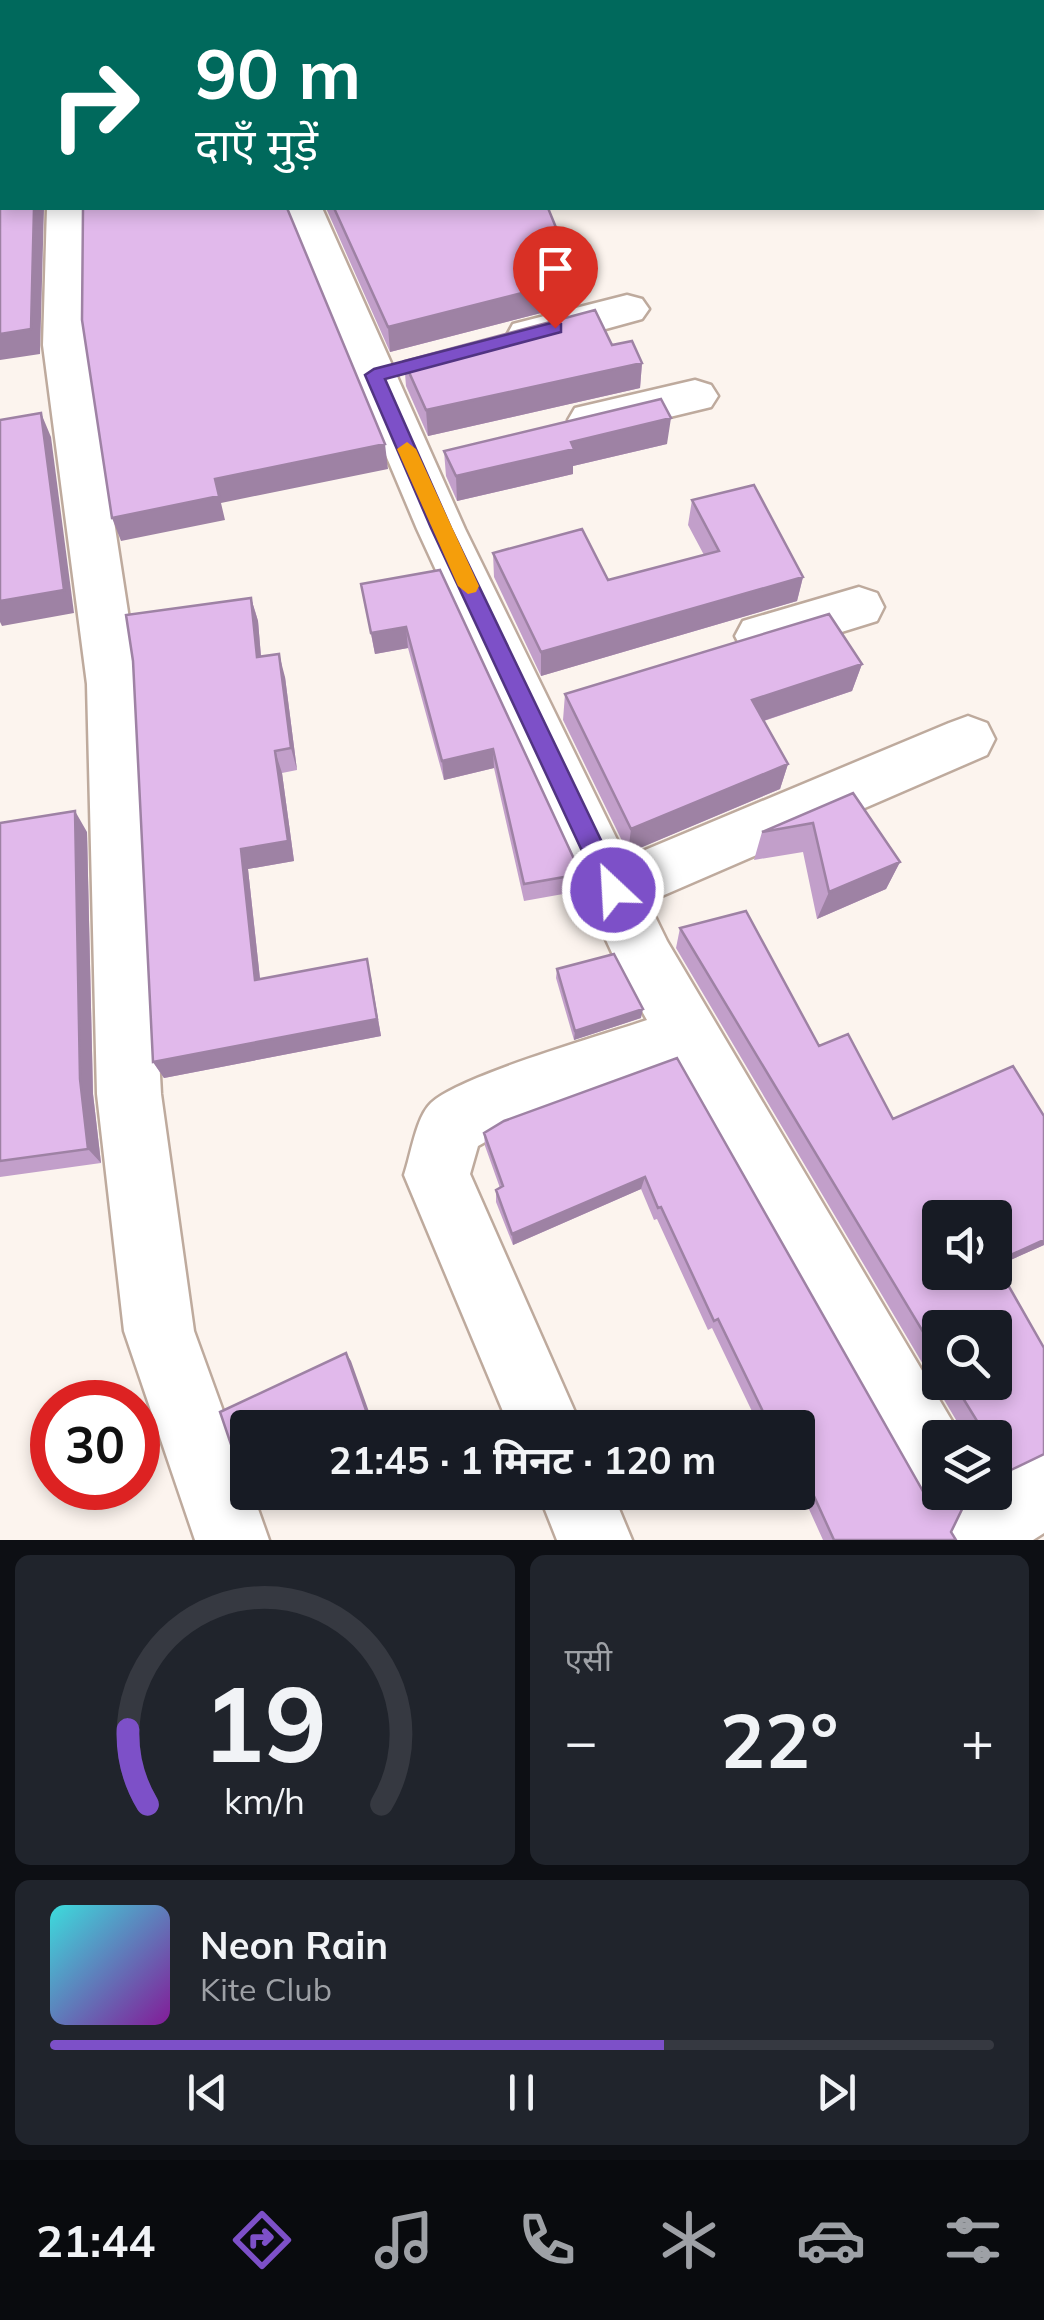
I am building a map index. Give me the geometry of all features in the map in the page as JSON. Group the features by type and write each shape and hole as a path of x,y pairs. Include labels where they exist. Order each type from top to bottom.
{"street":[{"path":"66,210 65,345 113,684 129,1094 160,1330 232,1540"},
{"path":"310,210 393,370 544,701 613,890 646,961 922,1438"},
{"path":"483,347 627,309"},
{"path":"544,430 695,396"},
{"path":"711,651 859,607"},
{"path":"613,890 968,739"},
{"path":"538,1410 437,1175 452,1126 484,1108 688,1034"},
{"path":"970,1522 1044,1490"},
{"path":"582,1510 595,1540"}],"building":[{"path":"0,210 34,210 31,329 0,334"},
{"path":"83,210 288,210 385,444 215,479 219,496 112,518 82,320"},
{"path":"335,210 549,210 577,279 388,327"},
{"path":"595,310 612,345 632,341 642,363 426,410 404,361"},
{"path":"661,399 671,418 571,442 574,449 456,476 444,451"},
{"path":"41,413 64,590 0,601 0,420"},
{"path":"754,485 803,577 541,652 493,553 582,529 608,580 719,551 692,500"},
{"path":"440,570 581,874 524,884 493,749 442,761 406,627 371,633 361,584"},
{"path":"251,598 257,657 279,654 291,748 275,751 288,841 241,849 255,980 367,959 377,1019 153,1062 133,661 126,615"},
{"path":"829,614 862,664 752,700 788,764 631,829 565,694"},
{"path":"853,793 900,862 829,892 813,823 762,832"},
{"path":"75,811 80,1079 88,1149 0,1161 0,823"},
{"path":"746,911 819,1046 848,1034 893,1119 1013,1066 1044,1116 1044,1240 1012,1254 1012,1200 922,1200 922,1290 1011,1290 1044,1348 1044,1454 1012,1470 1012,1420 976,1420 964,1400 1012,1400 1012,1310 922,1310 922,1330 680,928"},
{"path":"614,954 643,1009 575,1031 557,969"},
{"path":"677,1058 922,1489 922,1510 962,1510 951,1532 956,1540 834,1540 815,1498 815,1410 762,1410 718,1319 714,1321 645,1177 512,1234 496,1190 503,1186 484,1133 504,1121"},
{"path":"346,1353 366,1410 230,1410 230,1442 220,1412"}],"slow traffic":[{"path":"407,449 468,586"}],"route":[{"path":"555,328 374,375 441,528 613,890"}]}
